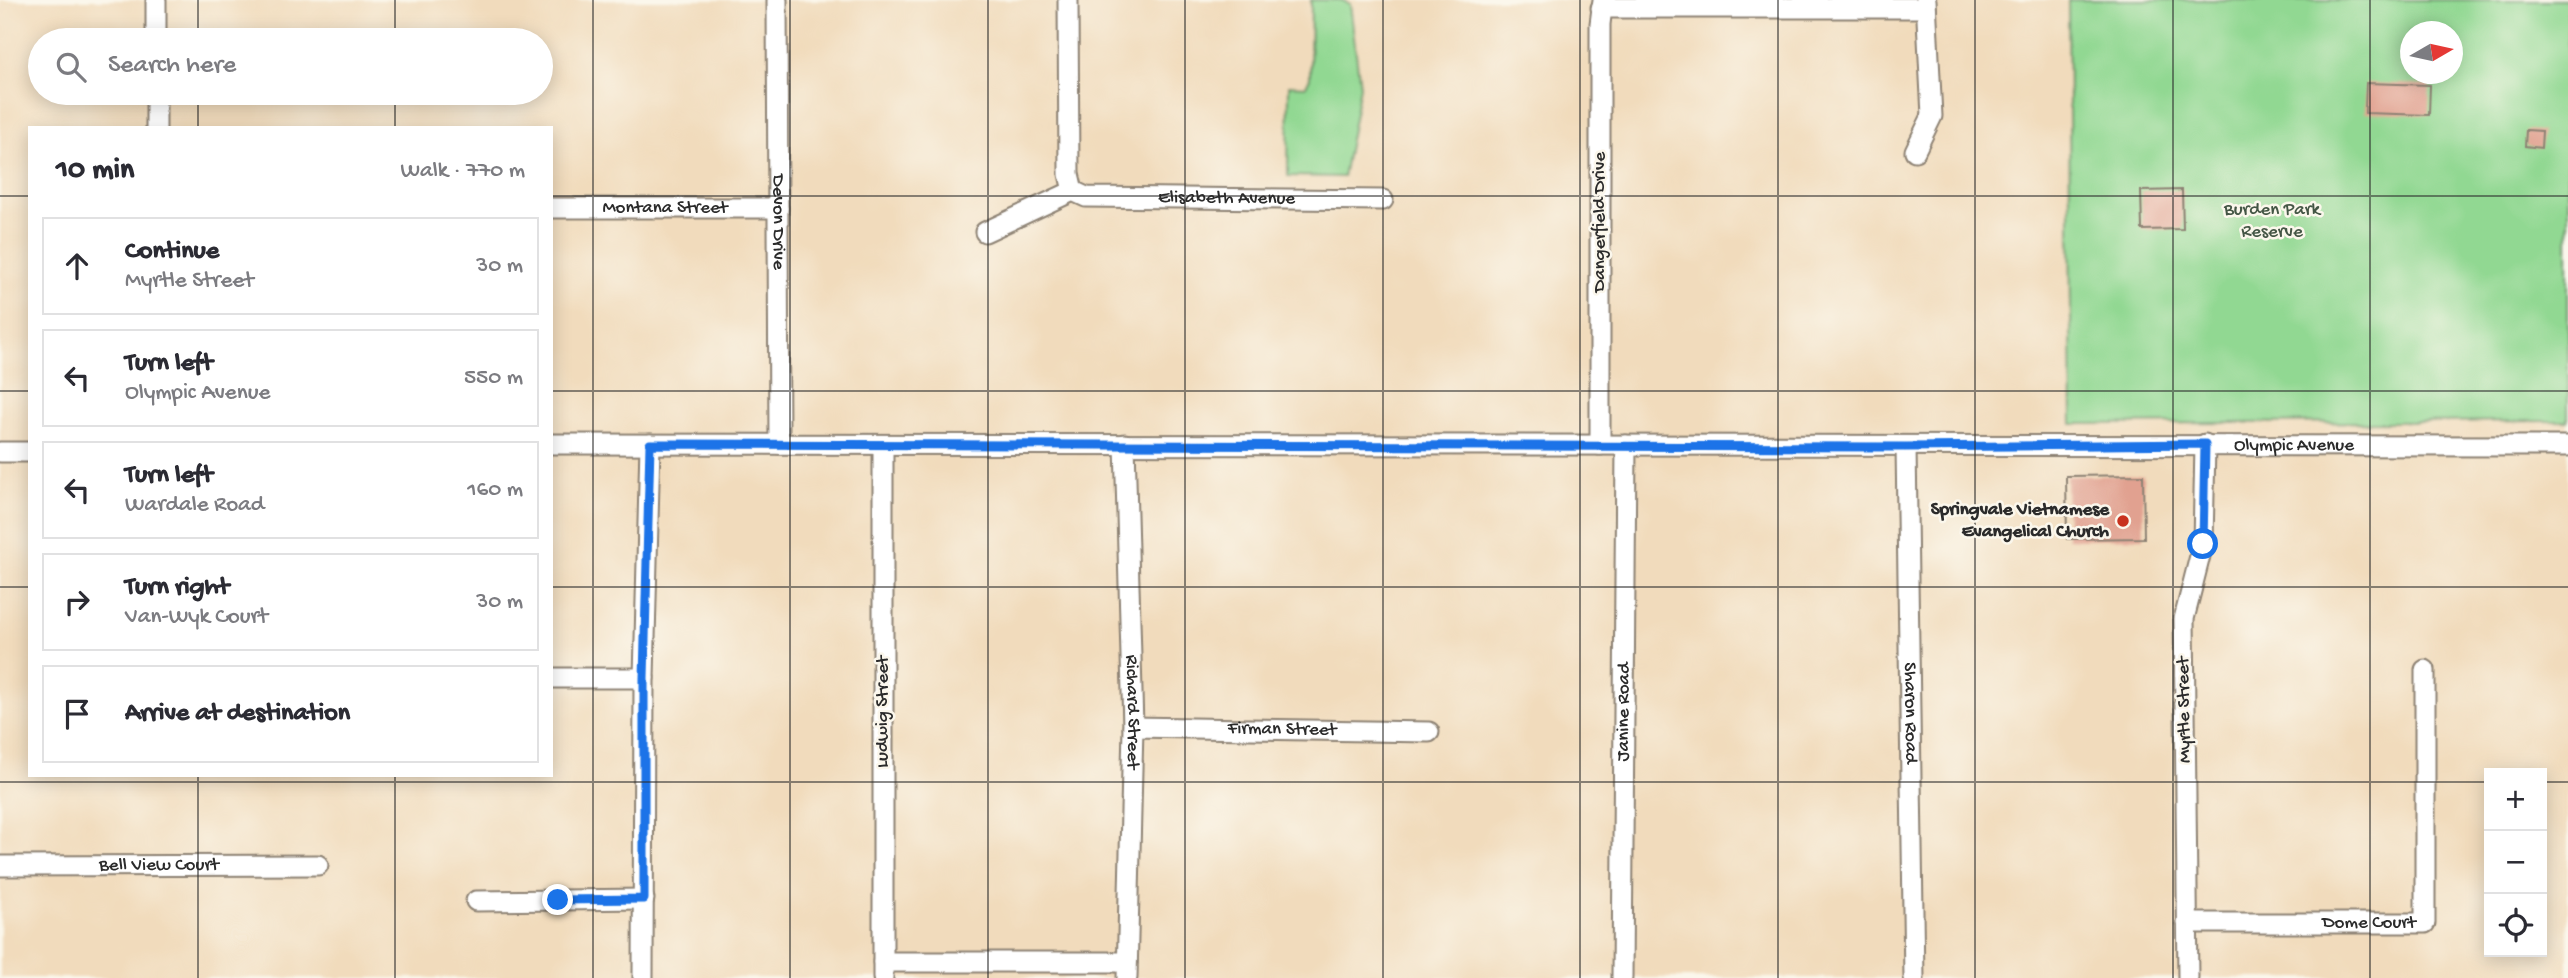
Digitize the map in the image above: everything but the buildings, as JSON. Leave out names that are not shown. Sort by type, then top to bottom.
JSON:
[{"type":"street","points":[[156,0],[156,28]]},
{"type":"street","name":"Devon Drive","points":[[777,0],[779,444]]},
{"type":"street","points":[[985,232],[1073,191],[1069,174],[1068,0]]},
{"type":"street","points":[[1602,4],[1926,4],[1932,116],[1914,151]]},
{"type":"street","name":"Dangerfield Drive","points":[[1600,445],[1602,4]]},
{"type":"street","points":[[156,105],[156,126]]},
{"type":"street","name":"Elisabeth Avenue","points":[[1073,191],[1086,197],[1383,200]]},
{"type":"street","name":"Montana Street","points":[[553,208],[778,208]]},
{"type":"street","name":"Olympic Avenue","points":[[553,444],[2568,446]]},
{"type":"street","points":[[643,978],[644,678],[650,444]]},
{"type":"street","name":"Richard Street","points":[[1125,444],[1133,727],[1127,970]]},
{"type":"street","name":"Myrtle Street","points":[[2188,978],[2184,619],[2203,544],[2205,444]]},
{"type":"street","name":"Ludwig Street","points":[[883,445],[883,970]]},
{"type":"street","name":"Janine Road","points":[[1622,978],[1626,445]]},
{"type":"street","name":"Sharon Road","points":[[1906,447],[1913,978]]},
{"type":"street","points":[[0,452],[28,452]]},
{"type":"street","name":"Dome Court","points":[[2187,923],[2425,923],[2425,670]]},
{"type":"street","points":[[553,678],[644,678]]},
{"type":"street","name":"Firman Street","points":[[1133,727],[1429,732]]},
{"type":"street","name":"Bell View Court","points":[[0,866],[318,865]]},
{"type":"street","points":[[476,901],[644,899]]},
{"type":"street","points":[[883,970],[1127,970]]},
{"type":"green space","points":[[1311,0],[1341,0],[1350,4],[1360,86],[1343,177],[1288,176],[1289,85],[1306,86],[1310,78]]},
{"type":"green space","name":"Burden Park Reserve","points":[[2068,0],[2568,0],[2568,421],[2072,424]]},
{"type":"place","name":"Springvale Vietnamese Evangelical Church","points":[[2123,521]]},
{"type":"route","points":[[558,900],[644,899],[644,678],[650,444],[1906,447],[2205,444],[2203,544]]}]
